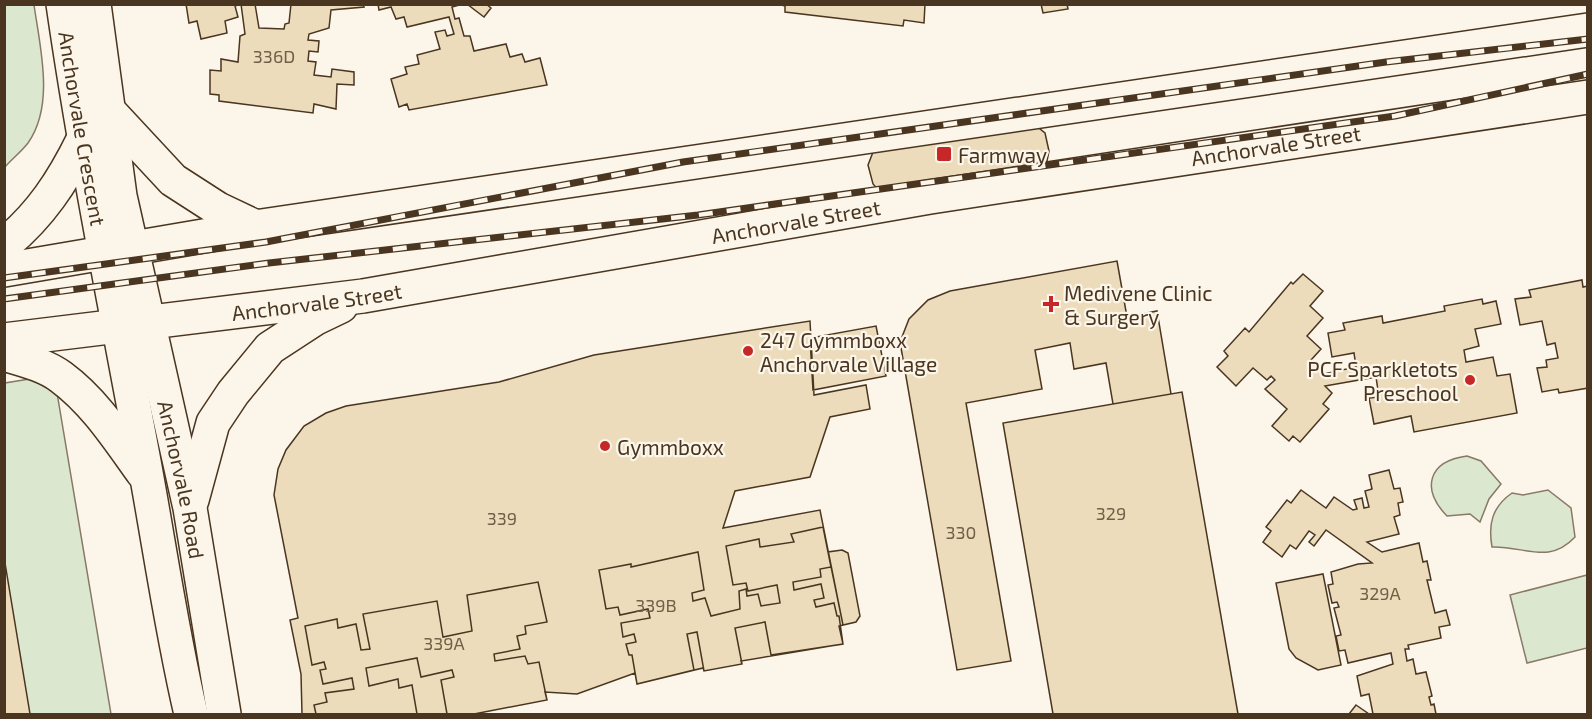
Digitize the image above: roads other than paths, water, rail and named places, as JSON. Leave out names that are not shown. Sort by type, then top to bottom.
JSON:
[{"type":"street","name":"Anchorvale Crescent","points":[[63,4],[83,140],[118,250]]},
{"type":"street","name":"Anchorvale Crescent","points":[[94,4],[120,196],[118,250]]},
{"type":"street","points":[[4,270],[256,227],[1587,30]]},
{"type":"street","name":"Anchorvale Street","points":[[4,340],[363,296],[930,196],[1587,97]]},
{"type":"street","points":[[107,109],[174,180],[218,209],[256,227]]},
{"type":"street","points":[[4,246],[43,208],[69,168],[83,140]]},
{"type":"street","name":"Anchorvale Road","points":[[118,250],[134,325],[190,508],[224,714]]},
{"type":"street","points":[[190,508],[213,423],[232,393],[270,348],[316,318],[363,296]]},
{"type":"street","name":"Anchorvale Road","points":[[134,325],[148,480],[172,630],[191,714]]},
{"type":"street","points":[[4,354],[34,363],[60,376],[103,418],[148,480]]},
{"type":"railway","points":[[4,278],[266,242],[683,162],[1386,62],[1588,39]]},
{"type":"railway","points":[[4,299],[269,263],[698,215],[1395,116],[1588,74]]},
{"type":"place","name":"Farmway","points":[[944,154]]},
{"type":"place","name":"Medivene Clinic & Surgery","points":[[1051,304]]},
{"type":"place","name":"247 Gymmboxx Anchorvale Village","points":[[748,351]]},
{"type":"place","name":"PCF Sparkletots Preschool","points":[[1470,380]]},
{"type":"place","name":"Gymmboxx","points":[[605,446]]}]
